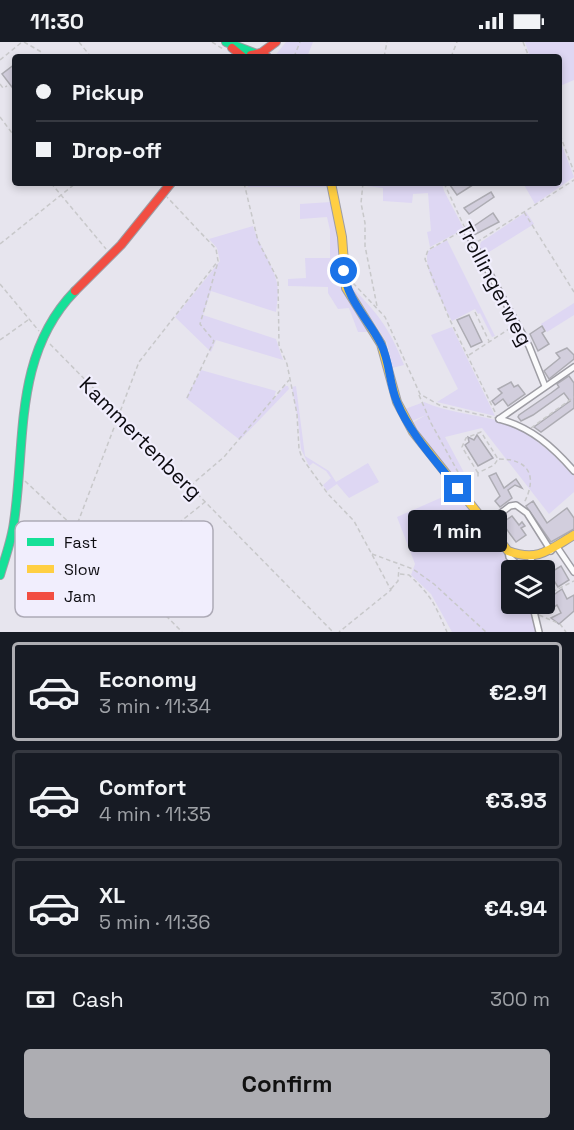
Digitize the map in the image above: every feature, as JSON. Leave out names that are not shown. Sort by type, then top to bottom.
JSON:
[{"type":"street","points":[[225,42],[257,54]]},
{"type":"street","points":[[225,42],[239,54]]},
{"type":"street","points":[[261,54],[277,42]]},
{"type":"street","points":[[0,575],[14,523],[24,399],[44,337],[63,304],[111,256],[168,186]]},
{"type":"street","points":[[332,186],[342,237],[345,279],[350,296],[381,344],[392,388],[404,417],[485,525],[508,551],[512,560]]},
{"type":"street","name":"Trollingerweg","points":[[466,230],[529,346],[545,386]]},
{"type":"street","points":[[499,419],[574,367]]},
{"type":"street","points":[[499,419],[520,426],[543,440],[574,471]]},
{"type":"street","points":[[485,525],[510,506],[521,508],[574,572]]},
{"type":"street","points":[[508,551],[530,557],[554,549],[574,536]]},
{"type":"street","points":[[535,614],[539,632]]},
{"type":"path","points":[[0,60],[23,42],[43,53]]},
{"type":"path","points":[[79,42],[89,54]]},
{"type":"path","points":[[212,42],[228,52]]},
{"type":"path","points":[[0,84],[3,88],[7,86]]},
{"type":"path","points":[[0,117],[12,133]]},
{"type":"path","points":[[562,140],[574,172]]},
{"type":"path","points":[[474,244],[574,180]]},
{"type":"path","points":[[53,186],[111,256]]},
{"type":"path","points":[[0,244],[72,186]]},
{"type":"path","points":[[245,186],[258,241],[278,280],[277,329],[297,414],[299,449],[302,458],[328,494],[354,521],[391,590]]},
{"type":"path","points":[[363,186],[361,203],[365,223],[365,246],[377,307]]},
{"type":"path","name":"Trollingerweg","points":[[445,186],[466,230]]},
{"type":"path","points":[[163,192],[216,249],[218,261],[200,324],[214,341],[187,398]]},
{"type":"path","points":[[524,212],[574,292]]},
{"type":"path","points":[[466,230],[436,244],[428,250],[425,259],[437,292],[499,419]]},
{"type":"path","points":[[78,521],[139,362],[218,261]]},
{"type":"path","points":[[350,278],[377,307],[391,328],[431,423],[471,497],[472,508]]},
{"type":"path","points":[[0,284],[28,319],[0,340]]},
{"type":"path","points":[[475,312],[489,342]]},
{"type":"path","points":[[468,356],[516,325]]},
{"type":"path","name":"Kammertenberg","points":[[51,345],[333,632]]},
{"type":"path","points":[[190,486],[224,458],[289,380]]},
{"type":"path","points":[[420,394],[441,406],[499,419]]},
{"type":"path","points":[[531,428],[574,397]]},
{"type":"path","points":[[478,477],[478,472],[462,447],[466,438],[481,432],[498,459],[516,462],[531,476],[531,488],[521,508]]},
{"type":"path","points":[[478,472],[494,465],[498,459]]},
{"type":"path","points":[[19,480],[27,482],[66,521]]},
{"type":"path","points":[[182,521],[205,502]]},
{"type":"path","points":[[371,554],[399,566],[413,569],[434,584],[486,632]]},
{"type":"path","points":[[339,632],[391,590],[398,581],[399,566]]},
{"type":"path","points":[[400,574],[410,575],[429,594],[447,632]]},
{"type":"path","points":[[555,591],[574,581]]},
{"type":"path","points":[[535,614],[555,622],[566,632]]},
{"type":"path","points":[[167,617],[182,632]]},
{"type":"shaded area","points":[[286,42],[313,42],[308,54],[276,54]]},
{"type":"shaded area","points":[[525,42],[574,42],[574,80],[562,85],[562,54],[529,54]]},
{"type":"shaded area","points":[[562,145],[574,177],[562,185]]},
{"type":"shaded area","points":[[248,186],[327,187],[248,187]]},
{"type":"shaded area","points":[[366,186],[443,186],[464,229],[430,247],[427,232],[431,231],[428,193],[413,194],[412,203],[383,201],[383,188]]},
{"type":"shaded area","points":[[525,186],[561,186],[535,204]]},
{"type":"shaded area","points":[[331,202],[339,242],[339,280],[342,291],[369,332],[358,332],[349,308],[338,309],[328,293],[328,287],[288,286],[288,279],[306,278],[305,258],[330,258],[330,230],[327,217],[300,219],[300,204]]},
{"type":"shaded area","points":[[526,212],[534,224],[481,257],[478,251],[481,242]]},
{"type":"shaded area","points":[[253,226],[277,283],[276,312],[211,291],[203,315],[276,339],[283,360],[216,340],[211,352],[175,317],[220,261],[217,248],[209,239]]},
{"type":"shaded area","points":[[447,240],[495,336],[492,337],[480,313],[478,314],[475,309],[452,321],[439,296],[428,267],[428,251]]},
{"type":"shaded area","points":[[350,285],[382,322],[404,365],[392,368],[387,343]]},
{"type":"shaded area","points":[[574,303],[574,315],[547,332],[541,324]]},
{"type":"shaded area","points":[[452,327],[495,416],[437,402],[458,389],[431,335]]},
{"type":"shaded area","points":[[201,370],[276,391],[273,400],[285,386],[289,389],[240,440],[186,398]]},
{"type":"shaded area","points":[[296,386],[305,456],[329,471],[336,482],[368,463],[379,482],[349,498],[337,484],[327,491],[323,485],[331,478],[326,471],[313,463],[309,466],[301,449],[292,387]]},
{"type":"shaded area","points":[[424,402],[450,411],[496,420],[529,435],[557,458],[574,476],[574,492],[549,514],[482,428],[445,437],[468,480],[464,482],[474,499],[471,502],[412,423],[426,415],[412,421],[405,409]]},
{"type":"shaded area","points":[[454,492],[509,560],[501,560],[501,614],[534,614],[538,632],[452,632],[431,594],[411,575],[415,564],[397,517]]},
{"type":"building","points":[[12,66],[12,87],[2,74]]},
{"type":"building","points":[[451,186],[471,186],[457,195]]},
{"type":"building","points":[[491,192],[494,197],[469,214],[464,208]]},
{"type":"building","points":[[493,213],[499,222],[474,235],[472,231],[475,229],[474,226]]},
{"type":"building","points":[[469,315],[482,342],[471,347],[457,320]]},
{"type":"building","points":[[542,326],[545,331],[542,333],[549,344],[538,351],[530,334]]},
{"type":"building","points":[[567,348],[574,355],[574,359],[549,379],[544,371],[560,358],[556,353]]},
{"type":"building","points":[[569,376],[574,383],[574,408],[541,432],[534,427],[570,401],[564,393],[521,421],[519,415],[559,387],[557,384]]},
{"type":"building","points":[[511,382],[514,387],[518,385],[525,394],[508,406],[503,399],[495,405],[492,401],[502,393],[498,389]]},
{"type":"building","points":[[477,435],[493,458],[478,466],[465,445],[469,442],[468,437],[474,440]]},
{"type":"building","points":[[496,473],[504,488],[516,479],[522,488],[515,485],[508,490],[512,498],[500,507],[495,501],[500,496],[489,476]]},
{"type":"building","points":[[533,501],[547,523],[567,508],[574,518],[574,529],[551,542],[526,506]]},
{"type":"building","points":[[512,516],[519,525],[522,522],[525,526],[521,528],[526,535],[516,542],[502,523]]},
{"type":"building","points":[[561,566],[569,580],[558,587],[555,582],[555,570]]},
{"type":"building","points":[[562,589],[567,599],[574,595],[574,611],[559,624],[551,618],[561,613],[557,605],[555,606],[555,594]]},
{"type":"traffic: fast","points":[[226,42],[254,53]]},
{"type":"traffic: fast","points":[[0,575],[13,528],[22,430],[32,371],[41,343],[55,316],[75,291]]},
{"type":"traffic: slow","points":[[332,186],[342,237],[346,288],[381,344],[397,402],[413,432],[508,551],[535,555],[550,550],[574,535]]},
{"type":"traffic: jam","points":[[261,53],[276,42]]},
{"type":"traffic: jam","points":[[232,48],[239,54]]},
{"type":"traffic: jam","points":[[256,54],[262,54]]},
{"type":"traffic: jam","points":[[75,291],[121,245],[169,186]]},
{"type":"route","points":[[344,271],[346,288],[386,355],[392,388],[404,417],[413,432],[458,489]]}]
